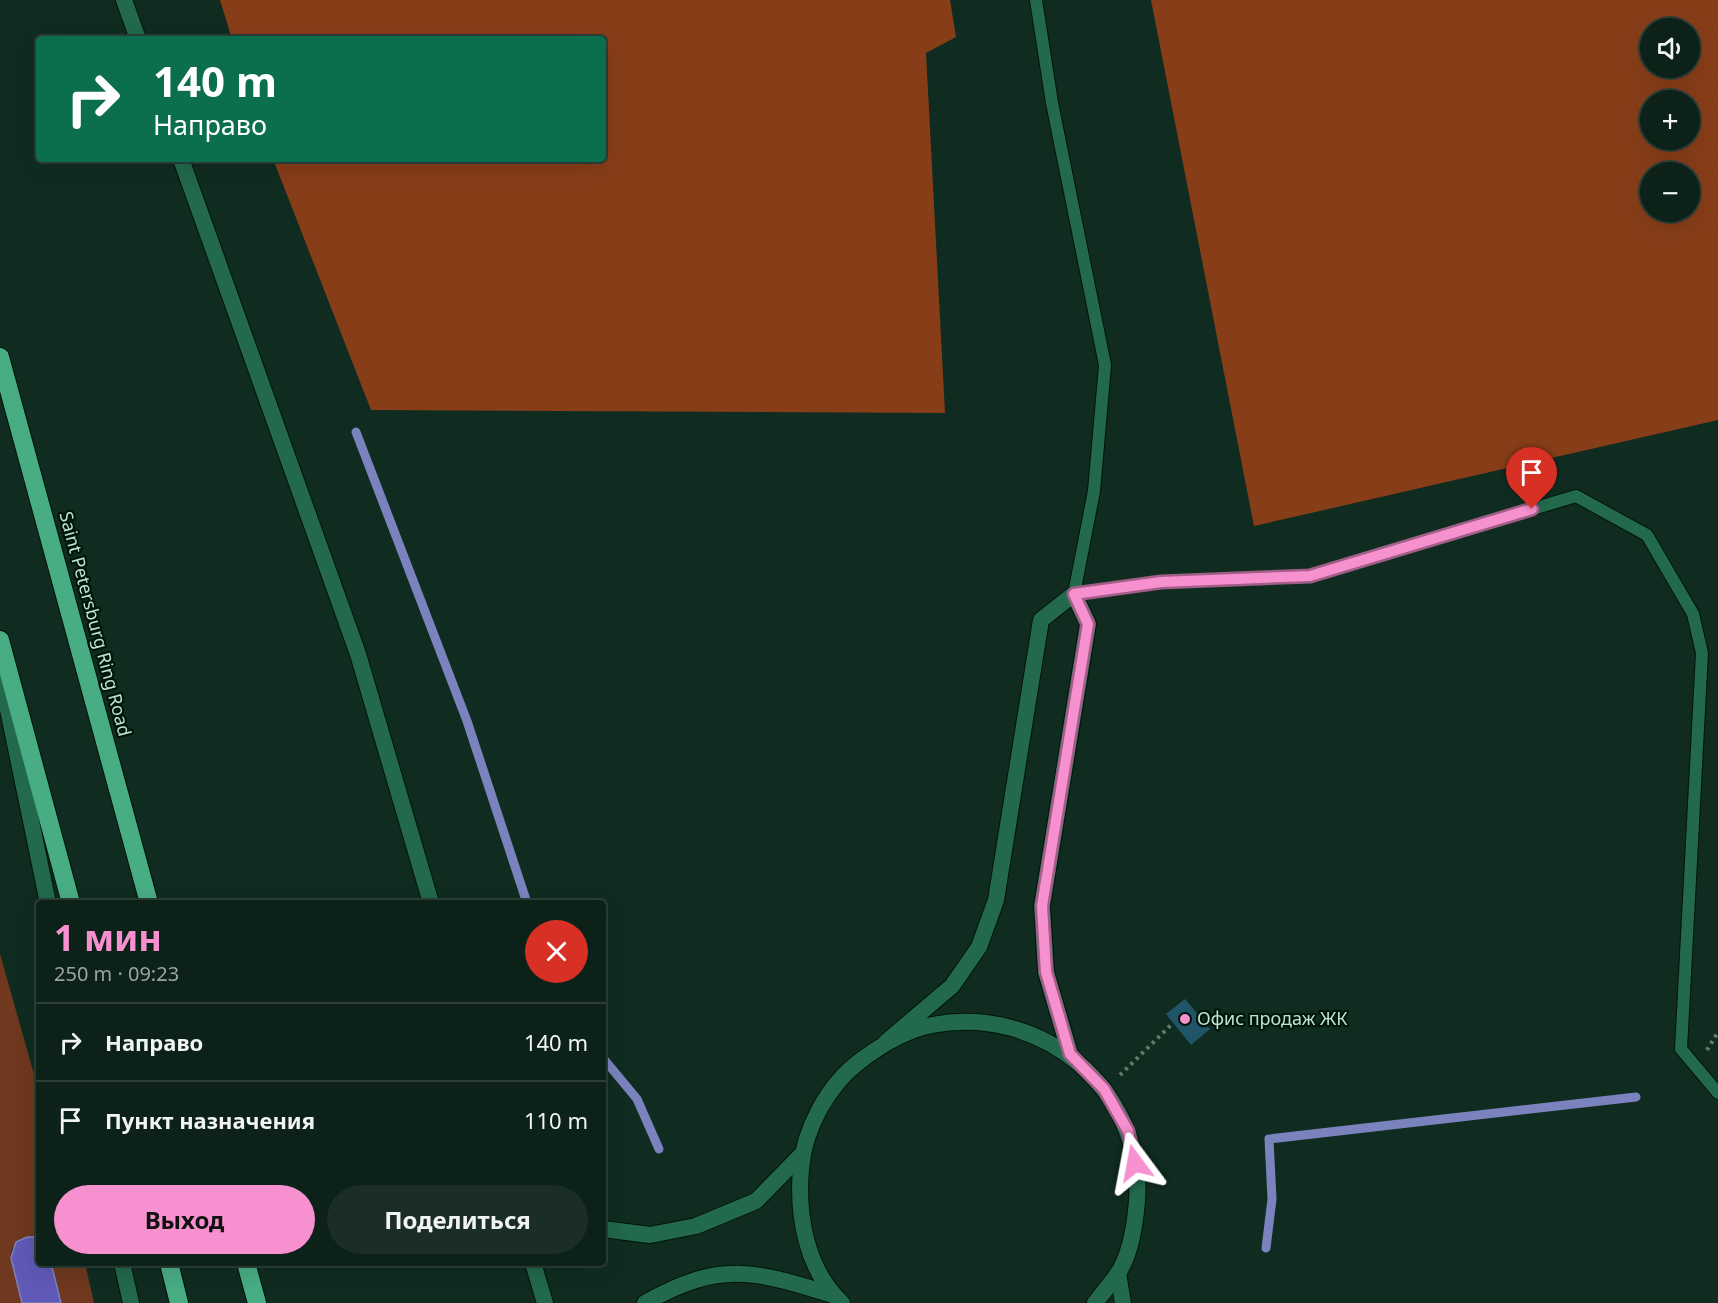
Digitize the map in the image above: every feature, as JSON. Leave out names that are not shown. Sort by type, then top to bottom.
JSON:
[{"type":"highway","name":"Saint Petersburg Ring Road","points":[[0,357],[148,900]]},
{"type":"highway","points":[[0,640],[70,900]]},
{"type":"highway","points":[[170,1266],[179,1303]]},
{"type":"highway","points":[[247,1266],[257,1303]]},
{"type":"street","points":[[124,0],[137,36]]},
{"type":"street","points":[[182,162],[358,654],[430,900]]},
{"type":"street","points":[[837,1299],[809,1252],[798,1203],[802,1154],[819,1109],[840,1080],[952,986],[979,947],[996,900],[1041,620],[1074,594],[1088,624],[1042,906],[1046,972],[1070,1054]]},
{"type":"street","points":[[0,671],[47,900]]},
{"type":"street","points":[[886,1042],[931,1025],[980,1021],[1027,1031],[1070,1054],[1104,1089],[1128,1131],[1139,1179],[1135,1228],[1118,1273],[1095,1303]]},
{"type":"street","points":[[606,1229],[650,1235],[696,1226],[756,1201],[802,1154]]},
{"type":"street","points":[[123,1266],[131,1303]]},
{"type":"street","points":[[534,1266],[544,1303]]},
{"type":"street","points":[[645,1303],[673,1288],[718,1273],[768,1275],[837,1299]]},
{"type":"street","points":[[1118,1273],[1123,1303]]},
{"type":"lane","points":[[1036,0],[1052,103],[1105,365],[1094,491],[1074,594],[1161,582],[1310,576],[1576,496],[1647,535],[1693,614],[1702,653],[1681,1049],[1718,1093]]},
{"type":"path","points":[[1104,1089],[1173,1023]]},
{"type":"shaded area","points":[[220,0],[950,0],[956,37],[926,53],[945,413],[371,410],[274,162],[606,162],[606,36],[231,36]]},
{"type":"shaded area","points":[[1151,0],[1718,0],[1718,420],[1254,526]]},
{"type":"shaded area","points":[[0,954],[36,1081],[36,1237],[27,1237],[12,1249],[11,1258],[22,1303],[0,1303]]},
{"type":"shaded area","points":[[27,1237],[36,1237],[36,1266],[52,1266],[61,1303],[22,1303],[11,1258],[16,1242]]},
{"type":"shaded area","points":[[52,1266],[86,1266],[94,1303],[61,1303]]},
{"type":"building","name":"Офис продаж ЖК","points":[[1185,999],[1210,1029],[1191,1045],[1166,1014]]},
{"type":"waterway","points":[[356,432],[467,721],[526,900]]},
{"type":"waterway","points":[[606,1062],[637,1099],[659,1149]]},
{"type":"waterway","points":[[1266,1248],[1272,1199],[1269,1139],[1636,1097]]},
{"type":"place","name":"Офис продаж ЖК","points":[[1185,1019]]},
{"type":"route","points":[[1135,1163],[1128,1131],[1104,1089],[1070,1054],[1046,972],[1042,906],[1088,624],[1074,594],[1161,582],[1310,576],[1532,509]]}]
